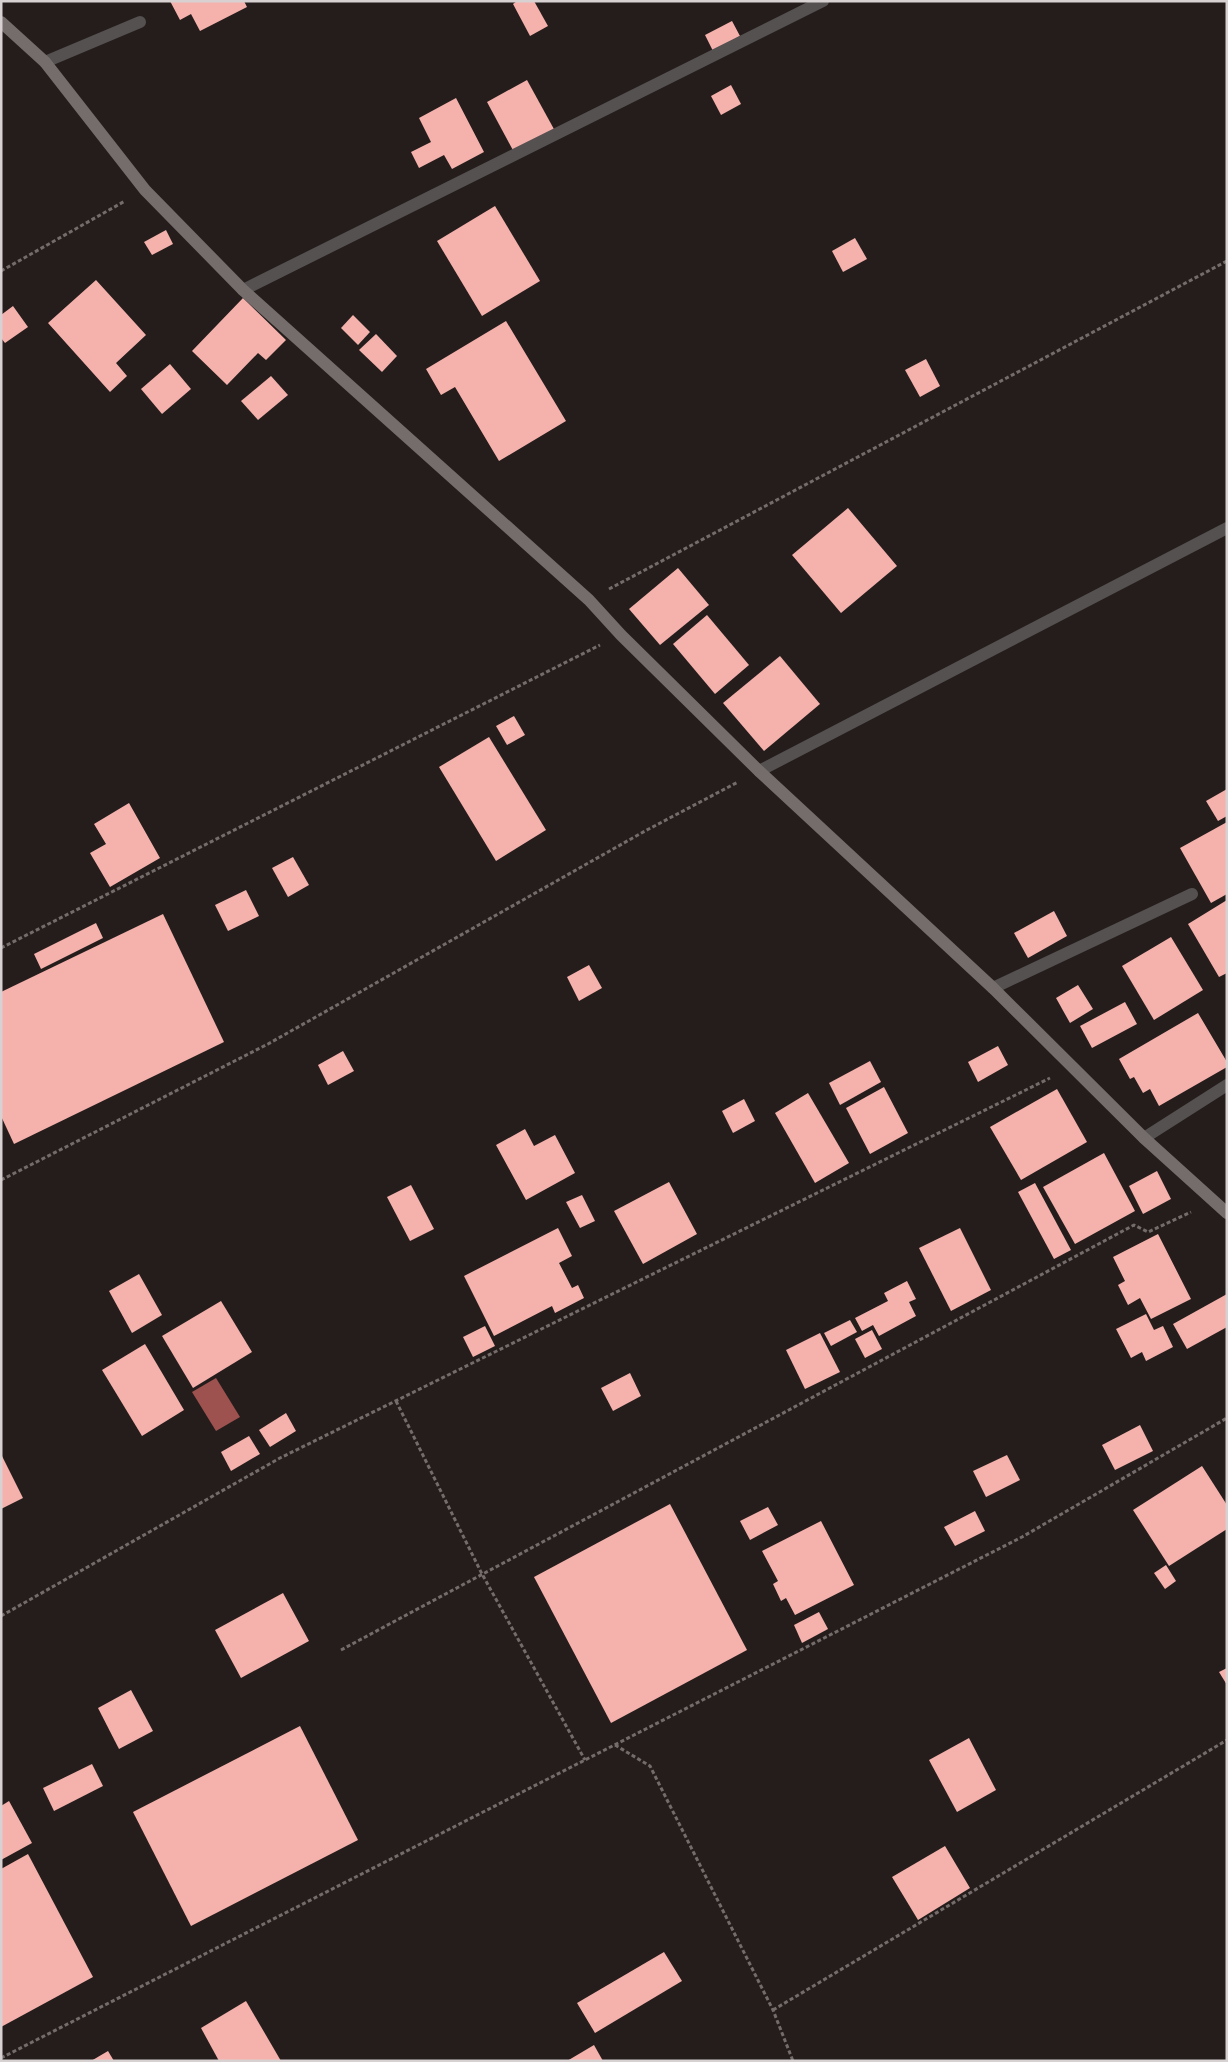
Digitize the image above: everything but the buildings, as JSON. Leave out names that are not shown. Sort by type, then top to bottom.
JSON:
[{"type":"street","points":[[243,290],[823,1]]},
{"type":"street","points":[[1,22],[45,62],[145,190],[243,290],[589,600],[621,635],[759,771],[993,988],[1144,1138],[1227,1213]]},
{"type":"street","points":[[45,62],[140,22]]},
{"type":"street","points":[[759,771],[1227,528]]},
{"type":"street","points":[[993,988],[1192,894]]},
{"type":"street","points":[[1144,1138],[1227,1085]]},
{"type":"path","points":[[1,271],[145,190]]},
{"type":"path","points":[[589,600],[1227,261]]},
{"type":"path","points":[[1,948],[621,635]]},
{"type":"path","points":[[1,1180],[268,1044],[645,831],[759,771]]},
{"type":"path","points":[[1,1616],[280,1458],[1073,1067]]},
{"type":"path","points":[[341,1650],[1134,1225],[1148,1232],[1215,1202]]},
{"type":"path","points":[[396,1401],[482,1574],[586,1760]]},
{"type":"path","points":[[1,2058],[1022,1537],[1227,1418]]},
{"type":"path","points":[[774,2010],[1227,1740]]},
{"type":"path","points":[[615,1745],[650,1766],[774,2010],[793,2061]]},
{"type":"shaded area","points":[[216,1378],[240,1417],[216,1431],[192,1392]]}]
